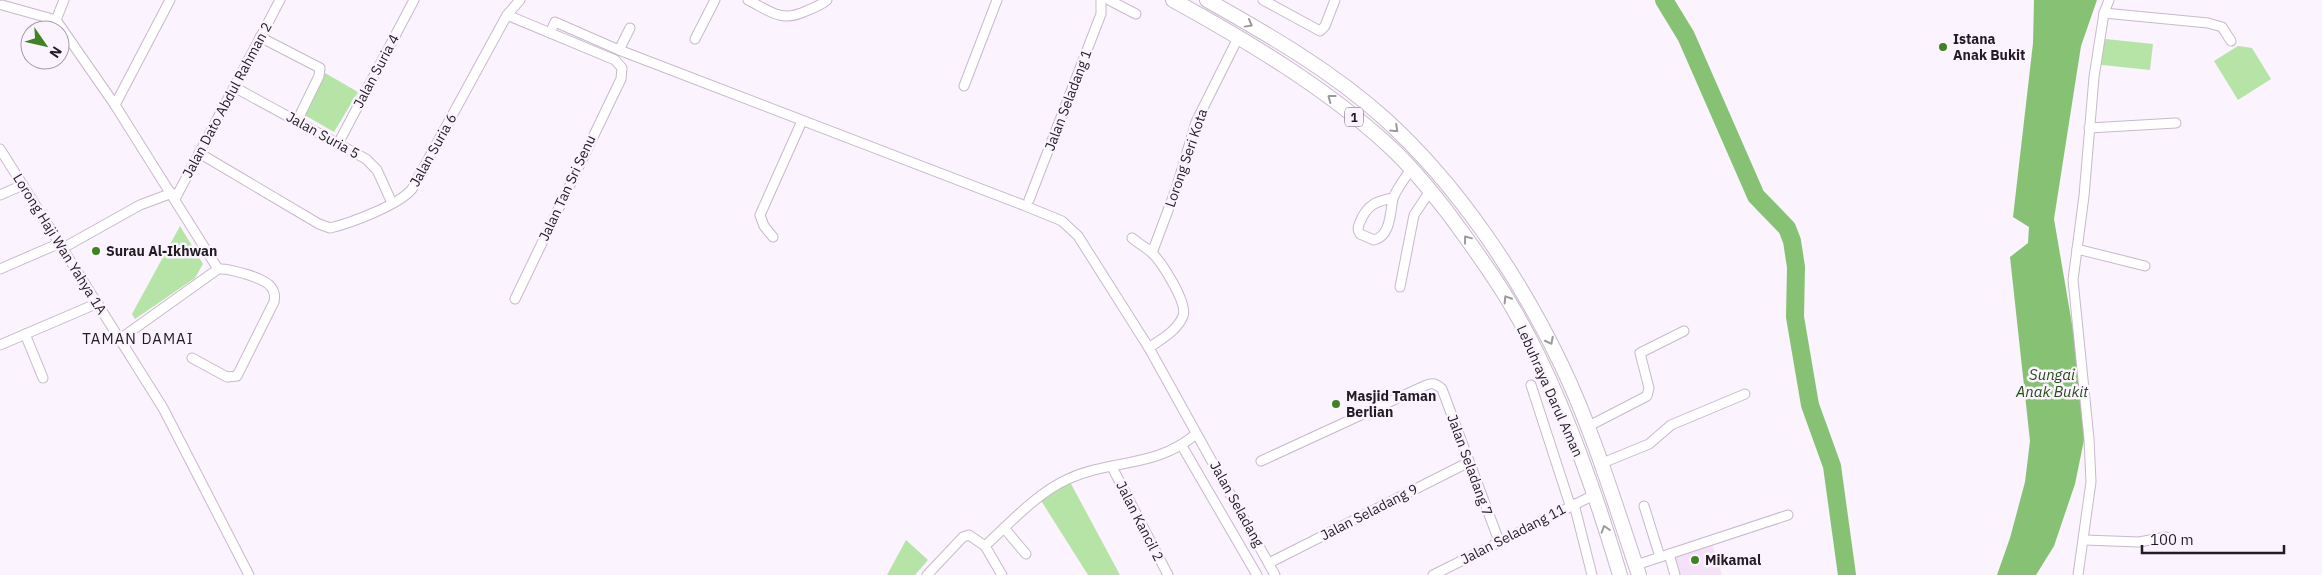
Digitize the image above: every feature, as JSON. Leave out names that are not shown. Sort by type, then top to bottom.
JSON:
[{"type":"highway","name":"Lebuhraya Darul Aman","points":[[1172,0],[1278,61],[1344,108],[1372,131],[1411,168],[1476,250],[1512,306],[1545,372],[1594,496],[1620,575]]},
{"type":"highway","name":"Lebuhraya Darul Aman","points":[[1211,1],[1288,46],[1384,118],[1422,156],[1484,234],[1527,298],[1563,368],[1587,427],[1637,570]]},
{"type":"street","points":[[2,5],[56,20],[64,0]]},
{"type":"street","points":[[115,104],[170,0]]},
{"type":"street","name":"Jalan Dato Abdul Rahman 2","points":[[173,196],[199,153],[280,0]]},
{"type":"street","name":"Jalan Suria 4","points":[[339,142],[414,0]]},
{"type":"street","points":[[695,39],[715,0]]},
{"type":"street","points":[[748,0],[781,16],[790,18],[821,5],[827,0]]},
{"type":"street","points":[[964,86],[998,0]]},
{"type":"street","name":"Jalan Seladang 1","points":[[1029,200],[1101,14],[1101,0]]},
{"type":"street","points":[[1109,0],[1136,14]]},
{"type":"street","points":[[1263,0],[1320,31],[1325,26],[1335,0]]},
{"type":"street","points":[[2078,575],[2091,482],[2088,429],[2073,280],[2089,128],[2104,13],[2108,0]]},
{"type":"street","name":"Jalan Suria 6","points":[[199,153],[319,224],[330,228],[392,203],[407,195],[412,189],[507,15],[518,2]]},
{"type":"street","points":[[2104,13],[2222,27],[2232,41]]},
{"type":"street","points":[[507,15],[550,33]]},
{"type":"street","name":"Jalan Seladang","points":[[550,33],[555,22],[619,50],[1023,205],[1068,226],[1078,236],[1149,348],[1275,575]]},
{"type":"street","points":[[619,50],[630,28]]},
{"type":"street","name":"Jalan Tan Sri Senu","points":[[515,299],[621,78],[622,68],[615,60],[550,33]]},
{"type":"street","points":[[260,37],[320,68],[319,76],[297,121]]},
{"type":"street","name":"Lorong Seri Kota","points":[[1152,253],[1176,189],[1199,116],[1238,38]]},
{"type":"street","points":[[70,40],[115,104],[218,268]]},
{"type":"street","name":"Jalan Suria 5","points":[[234,86],[339,142],[372,164],[392,203]]},
{"type":"street","points":[[774,237],[764,226],[760,215],[802,121]]},
{"type":"street","points":[[2089,128],[2176,123]]},
{"type":"street","name":"Lorong Haji Wan Yahya 1A","points":[[0,149],[163,408],[249,575]]},
{"type":"street","points":[[1393,198],[1373,203],[1367,208],[1358,227],[1360,234],[1374,240],[1383,235],[1390,219],[1393,198],[1411,168]]},
{"type":"street","points":[[0,195],[23,185]]},
{"type":"street","points":[[1400,287],[1414,215],[1430,191]]},
{"type":"street","points":[[0,269],[61,246],[140,205],[173,196]]},
{"type":"street","points":[[1132,238],[1152,253],[1179,294],[1184,314],[1174,330],[1149,348]]},
{"type":"street","points":[[2077,250],[2145,266]]},
{"type":"street","points":[[120,339],[218,268],[228,268],[269,284],[275,295],[274,302],[237,376],[227,377],[192,358]]},
{"type":"street","points":[[0,345],[98,303]]},
{"type":"street","points":[[1587,427],[1647,396],[1650,388],[1640,353],[1684,331]]},
{"type":"street","points":[[25,334],[44,378]]},
{"type":"street","name":"Jalan Seladang 7","points":[[1261,461],[1431,383],[1442,388],[1499,541]]},
{"type":"street","points":[[1531,385],[1572,505],[1592,575]]},
{"type":"street","points":[[1600,464],[1649,444],[1671,425],[1745,394]]},
{"type":"street","points":[[985,546],[1036,500],[1061,483],[1080,475],[1165,454],[1182,446],[1196,434]]},
{"type":"street","points":[[1182,446],[1257,575]]},
{"type":"street","name":"Jalan Seladang 9","points":[[1269,563],[1469,462]]},
{"type":"street","name":"Jalan Kancil 2","points":[[1112,467],[1168,575]]},
{"type":"street","name":"Jalan Seladang 11","points":[[1433,575],[1572,505],[1594,496]]},
{"type":"street","points":[[1644,506],[1664,555],[1675,575]]},
{"type":"street","points":[[1637,570],[1664,555],[1788,515]]},
{"type":"street","points":[[1004,528],[1026,554]]},
{"type":"street","points":[[927,575],[966,535],[972,535],[985,546],[1002,575]]},
{"type":"street","points":[[2084,540],[2139,542],[2166,537]]},
{"type":"shaded area","points":[[2096,38],[2153,44],[2150,70],[2093,64]]},
{"type":"shaded area","points":[[2238,46],[2252,48],[2271,79],[2238,100],[2214,61]]},
{"type":"shaded area","points":[[325,73],[358,92],[334,132],[301,113]]},
{"type":"shaded area","points":[[180,226],[203,264],[195,278],[135,319],[132,314]]},
{"type":"shaded area","points":[[1070,482],[1120,575],[1088,575],[1040,499]]},
{"type":"shaded area","points":[[906,540],[928,560],[915,575],[887,575]]},
{"type":"shaded area","points":[[1712,543],[1722,575],[1672,575],[1667,558]]},
{"type":"water","name":"Sungai Anak Bukit","points":[[2034,0],[2097,0],[2081,46],[2054,219],[2081,377],[2084,440],[2075,484],[2054,546],[2036,575],[1997,575],[2010,538],[2025,482],[2030,441],[2010,257],[2028,243],[2029,227],[2013,217],[2033,43]]},
{"type":"waterway","points":[[1664,0],[1686,36],[1756,196],[1787,228],[1792,241],[1796,267],[1795,317],[1810,405],[1832,466],[1847,575]]},
{"type":"place","name":"Istana Anak Bukit","points":[[1943,47]]},
{"type":"place","name":"Surau Al-Ikhwan","points":[[96,251]]},
{"type":"place","name":"Masjid Taman Berlian","points":[[1336,404]]},
{"type":"place","name":"Mikamal","points":[[1695,560]]},
{"type":"district","name":"TAMAN DAMAI","points":[[138,338]]}]
